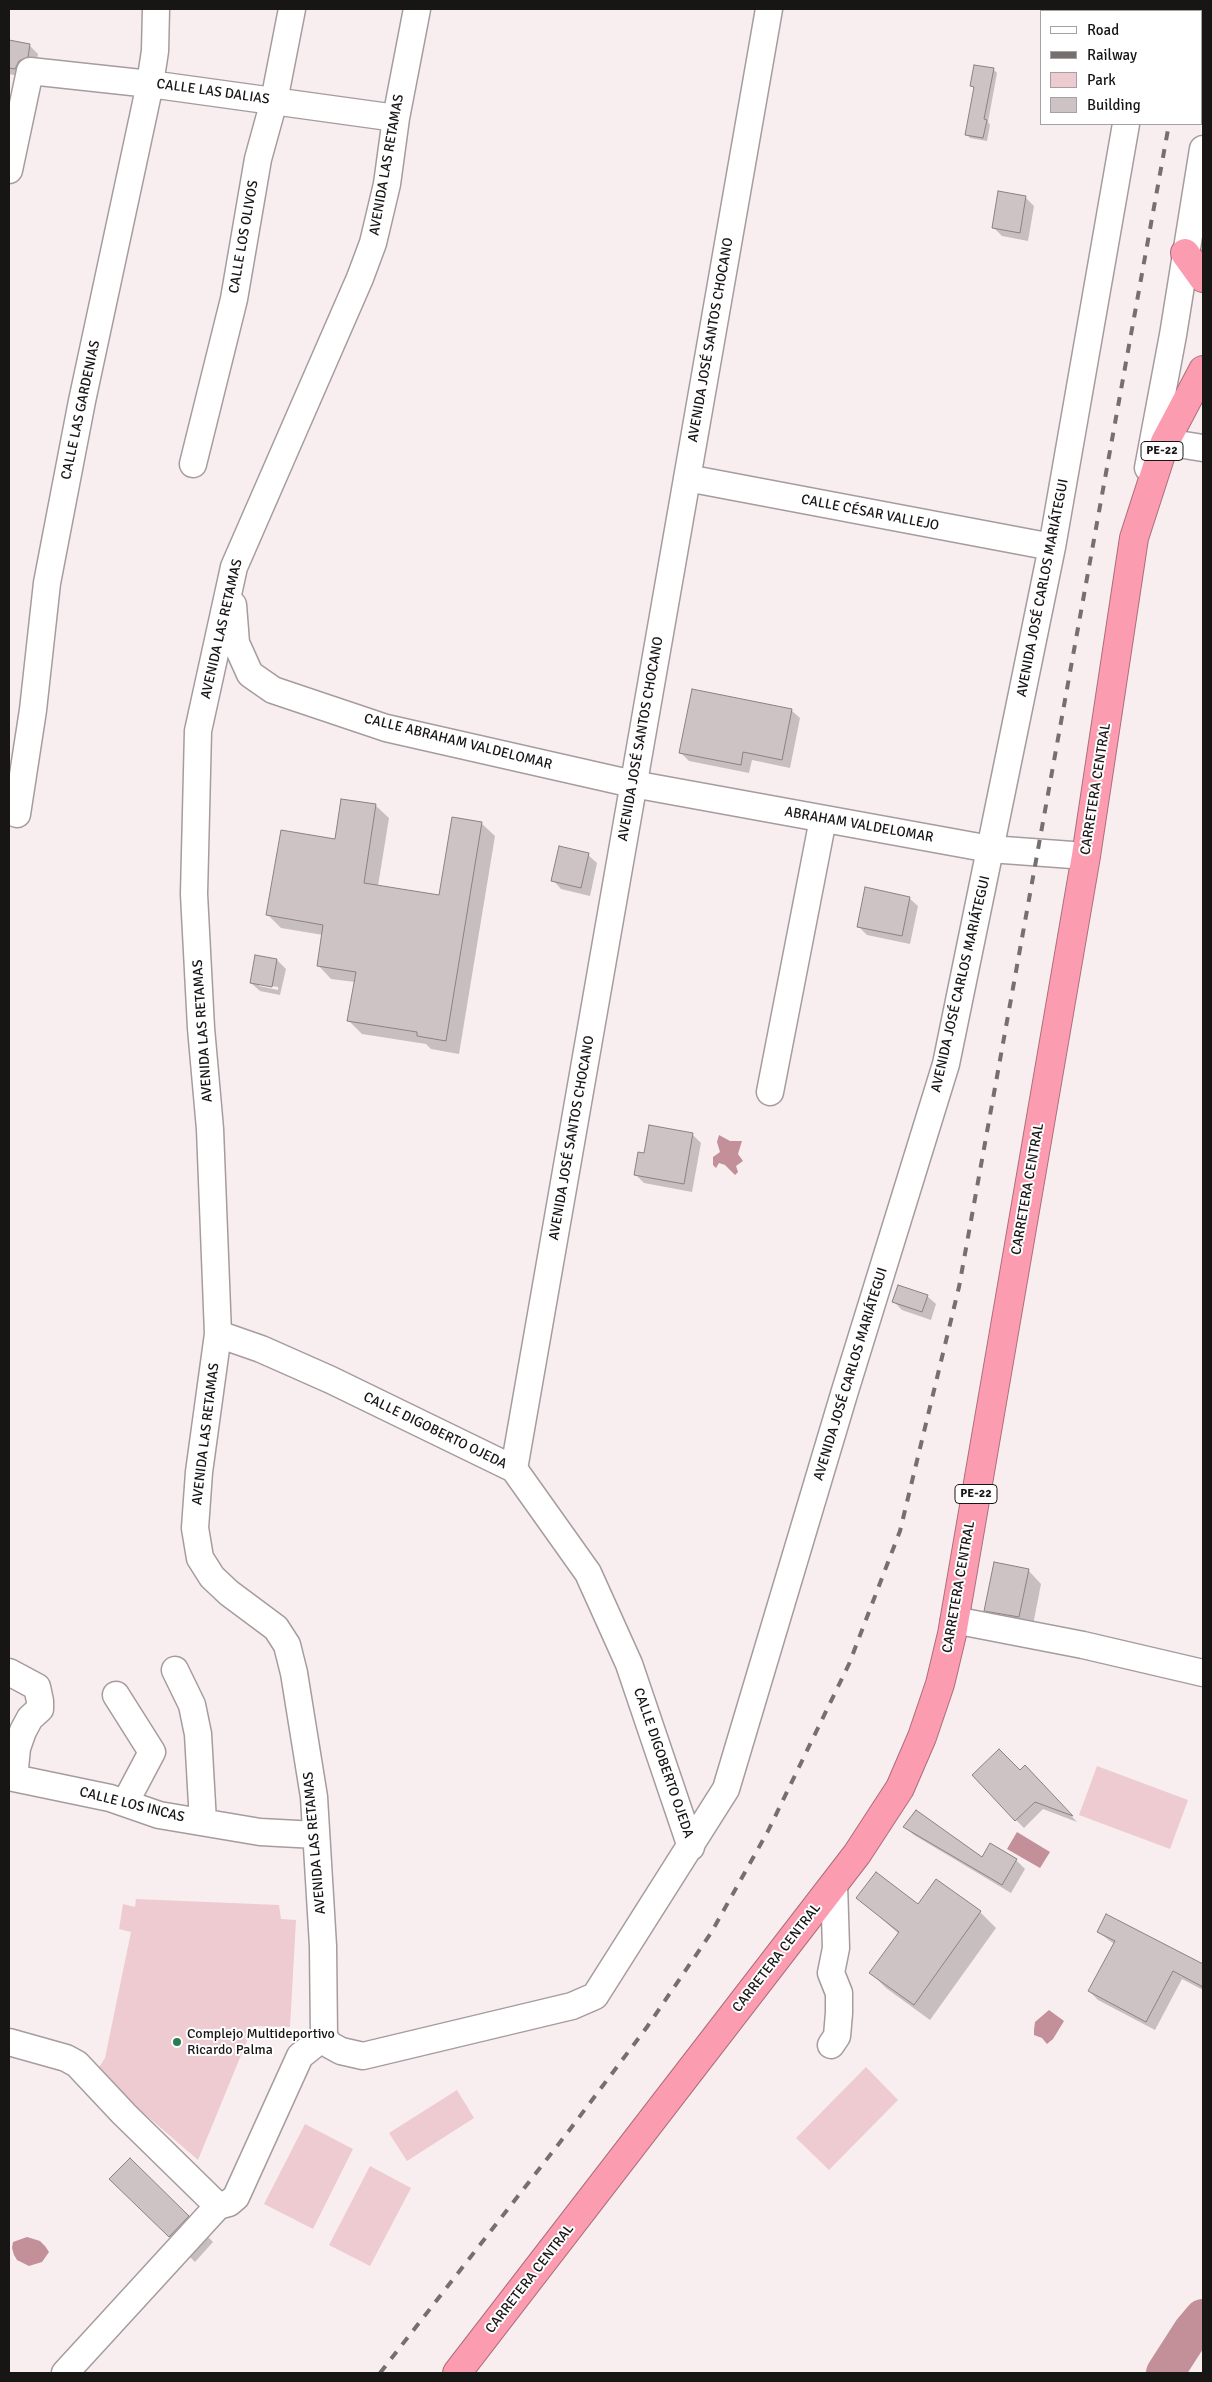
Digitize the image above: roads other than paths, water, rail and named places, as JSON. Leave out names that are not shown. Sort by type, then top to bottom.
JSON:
[{"type":"highway","points":[[1185,253],[1203,278]]},
{"type":"highway","name":"PE-22","points":[[1134,538],[1165,442],[1203,370]]},
{"type":"highway","name":"CARRETERA CENTRAL","points":[[457,2373],[857,1854],[900,1788],[922,1737],[940,1684],[954,1620],[1086,856],[1134,538]]},
{"type":"street","name":"CALLE LAS GARDENIAS","points":[[17,814],[33,710],[47,583],[82,401],[150,84],[155,51],[156,9]]},
{"type":"street","name":"CALLE LOS OLIVOS","points":[[192,464],[234,299],[258,159],[274,101],[292,9]]},
{"type":"street","name":"AVENIDA LAS RETAMAS","points":[[327,2041],[314,1797],[294,1673],[287,1645],[276,1628],[212,1578],[200,1558],[195,1528],[198,1481],[218,1334],[210,1129],[201,1028],[194,894],[198,731],[234,567],[360,278],[373,243],[387,184],[396,118],[417,9]]},
{"type":"street","name":"AVENIDA JOSÉ SANTOS CHOCANO","points":[[514,1469],[769,9]]},
{"type":"street","name":"CALLE LAS DALIAS","points":[[9,170],[30,71],[150,84],[396,118]]},
{"type":"street","name":"AVENIDA JOSÉ CARLOS MARIÁTEGUI","points":[[327,2041],[341,2051],[363,2056],[572,2006],[595,1996],[726,1789],[946,1064],[1052,548],[1126,125]]},
{"type":"street","points":[[1134,538],[1173,335],[1203,149]]},
{"type":"street","points":[[1165,442],[1203,448]]},
{"type":"street","name":"CALLE CÉSAR VALLEJO","points":[[687,478],[1052,548]]},
{"type":"street","name":"CALLE ABRAHAM VALDELOMAR","points":[[234,567],[233,612],[236,643],[250,674],[273,690],[386,728],[633,784]]},
{"type":"street","name":"ABRAHAM VALDELOMAR","points":[[633,784],[990,849],[1086,856]]},
{"type":"street","points":[[770,1092],[823,819]]},
{"type":"street","name":"CALLE DIGOBERTO OJEDA","points":[[218,1334],[261,1349],[331,1380],[514,1469],[588,1573],[629,1664],[691,1847]]},
{"type":"street","points":[[954,1620],[1083,1645],[1203,1673]]},
{"type":"street","points":[[175,1670],[192,1705],[198,1734],[203,1822]]},
{"type":"street","points":[[9,1672],[37,1687],[40,1702],[40,1709],[30,1718],[23,1731],[17,1748],[12,1777]]},
{"type":"street","points":[[116,1695],[152,1752],[125,1803]]},
{"type":"street","name":"CALLE LOS INCAS","points":[[12,1777],[110,1798],[158,1815],[260,1832],[316,1835]]},
{"type":"street","points":[[831,2045],[837,2036],[839,2013],[839,1993],[831,1973],[836,1948],[834,1884]]},
{"type":"street","points":[[66,2373],[218,2206],[229,2203],[236,2197],[300,2056],[327,2041]]},
{"type":"street","points":[[9,2042],[66,2058],[77,2064],[124,2114],[218,2206]]},
{"type":"waterway","points":[[1165,2373],[1192,2331],[1203,2318]]},
{"type":"railway","points":[[380,2373],[568,2132],[647,2027],[711,1933],[768,1831],[849,1664],[900,1531],[959,1287],[1169,125]]},
{"type":"place","name":"Complejo Multideportivo Ricardo Palma","points":[[177,2042]]}]
